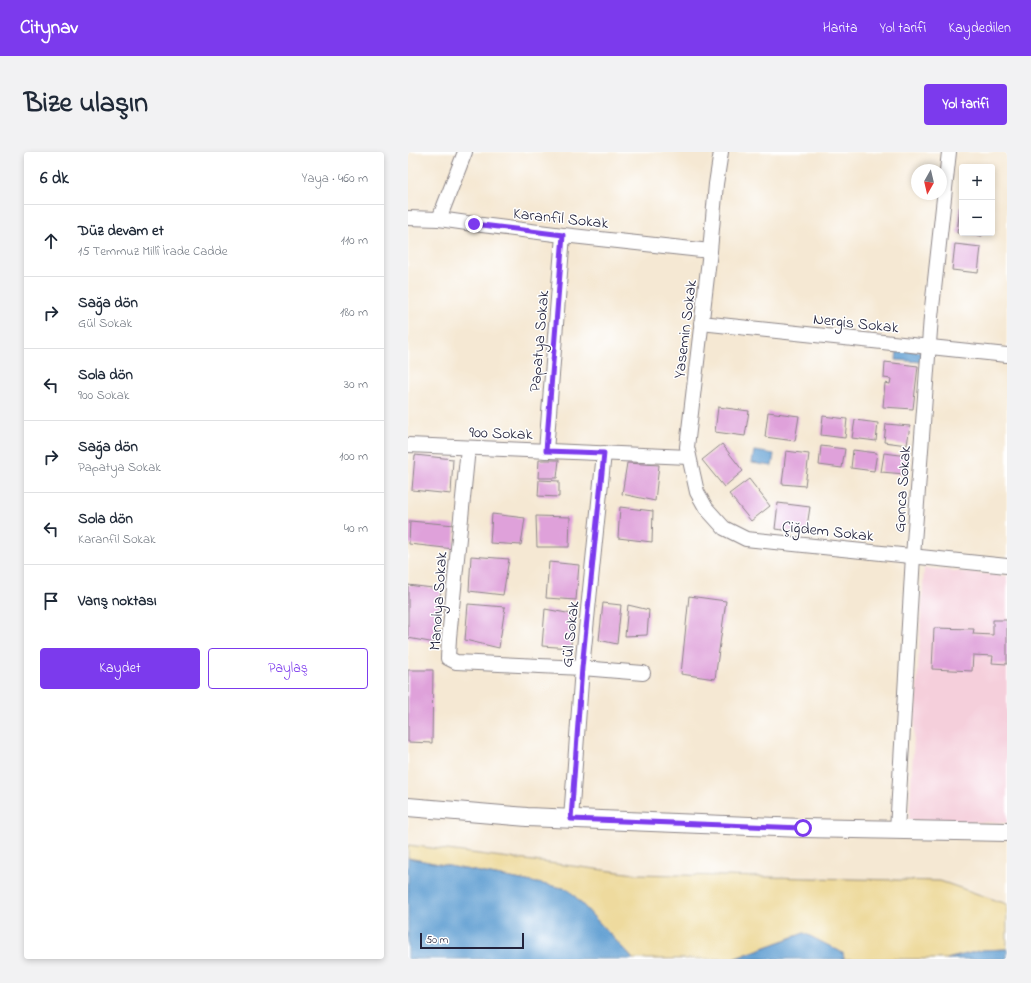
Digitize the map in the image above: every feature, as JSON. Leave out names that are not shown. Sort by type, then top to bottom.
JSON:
[{"type":"main road","points":[[408,807],[527,817],[571,819],[803,828],[1007,832]]},
{"type":"street","points":[[439,219],[465,152]]},
{"type":"street","name":"Yasemin Sokak","points":[[706,508],[697,492],[687,447],[710,251],[716,184],[721,152]]},
{"type":"street","name":"Gonca Sokak","points":[[897,830],[913,556],[928,347],[949,152]]},
{"type":"street","name":"Karanfil Sokak","points":[[408,218],[439,219],[563,235],[710,251]]},
{"type":"street","name":"Papatya Sokak","points":[[546,451],[563,235]]},
{"type":"street","name":"Nergis Sokak","points":[[701,323],[1007,355]]},
{"type":"street","name":"900 Sokak","points":[[408,444],[468,448],[689,457]]},
{"type":"street","name":"Manolya Sokak","points":[[468,448],[448,658],[456,662],[582,668],[643,673]]},
{"type":"street","name":"Gül Sokak","points":[[571,819],[582,668],[604,453]]},
{"type":"street","name":"Çiğdem Sokak","points":[[706,508],[724,528],[746,539],[1007,566]]},
{"type":"shaded area","points":[[924,568],[1007,576],[1007,823],[909,820]]},
{"type":"sand","points":[[408,845],[635,874],[940,881],[1007,904],[1007,949],[982,950],[947,959],[844,959],[843,953],[804,933],[733,959],[633,959],[568,889],[408,858]]},
{"type":"water","points":[[897,349],[922,352],[921,362],[896,360]]},
{"type":"water","points":[[754,451],[774,454],[772,466],[752,463]]},
{"type":"water","points":[[408,858],[568,889],[633,959],[408,959]]},
{"type":"water","points":[[804,933],[843,953],[844,959],[733,959]]},
{"type":"water","points":[[1007,949],[1007,959],[947,959],[982,950]]},
{"type":"building","points":[[959,216],[959,233],[957,233]]},
{"type":"building","points":[[955,244],[981,247],[978,273],[952,270]]},
{"type":"building","points":[[885,362],[918,366],[913,409],[883,407],[885,383],[890,384],[891,379],[884,378]]},
{"type":"building","points":[[718,407],[749,411],[745,436],[715,432]]},
{"type":"building","points":[[768,412],[799,416],[795,441],[765,437]]},
{"type":"building","points":[[823,416],[847,419],[845,438],[821,435]]},
{"type":"building","points":[[855,420],[878,423],[876,441],[852,438]]},
{"type":"building","points":[[886,424],[910,426],[907,445],[884,442]]},
{"type":"building","points":[[722,444],[743,471],[724,487],[702,460]]},
{"type":"building","points":[[821,446],[845,449],[842,468],[819,465]]},
{"type":"building","points":[[853,450],[877,453],[874,471],[851,468]]},
{"type":"building","points":[[786,451],[809,454],[805,486],[782,484]]},
{"type":"building","points":[[884,453],[908,456],[905,474],[881,472]]},
{"type":"building","points":[[415,455],[453,459],[451,494],[412,490]]},
{"type":"building","points":[[539,460],[559,460],[557,478],[538,478]]},
{"type":"building","points":[[627,463],[659,465],[655,501],[622,494]]},
{"type":"building","points":[[749,479],[770,506],[751,521],[729,494]]},
{"type":"building","points":[[539,480],[559,481],[559,497],[538,496]]},
{"type":"building","points":[[778,503],[810,507],[806,533],[775,529]]},
{"type":"building","points":[[620,507],[653,511],[652,542],[618,538]]},
{"type":"building","points":[[492,514],[525,518],[521,545],[490,543]]},
{"type":"building","points":[[536,516],[570,517],[569,547],[537,547]]},
{"type":"building","points":[[410,521],[455,525],[454,549],[409,544]]},
{"type":"building","points":[[471,556],[509,559],[503,595],[469,591]]},
{"type":"building","points":[[549,562],[579,565],[576,600],[546,598]]},
{"type":"building","points":[[408,585],[441,589],[435,643],[408,638]]},
{"type":"building","points":[[689,596],[726,601],[715,679],[681,674]]},
{"type":"building","points":[[603,603],[621,605],[617,644],[599,640]]},
{"type":"building","points":[[468,604],[505,607],[499,648],[465,640]]},
{"type":"building","points":[[628,605],[649,610],[647,635],[625,636]]},
{"type":"building","points":[[545,609],[572,614],[571,648],[542,646]]},
{"type":"building","points":[[993,620],[1007,620],[1007,664],[992,663],[993,656],[973,655],[972,671],[932,669],[934,628],[974,629],[973,634],[993,635]]},
{"type":"building","points":[[408,670],[433,670],[432,743],[408,742]]},
{"type":"route","points":[[474,224],[563,235],[546,451],[604,453],[582,668],[571,819],[803,828]]}]
